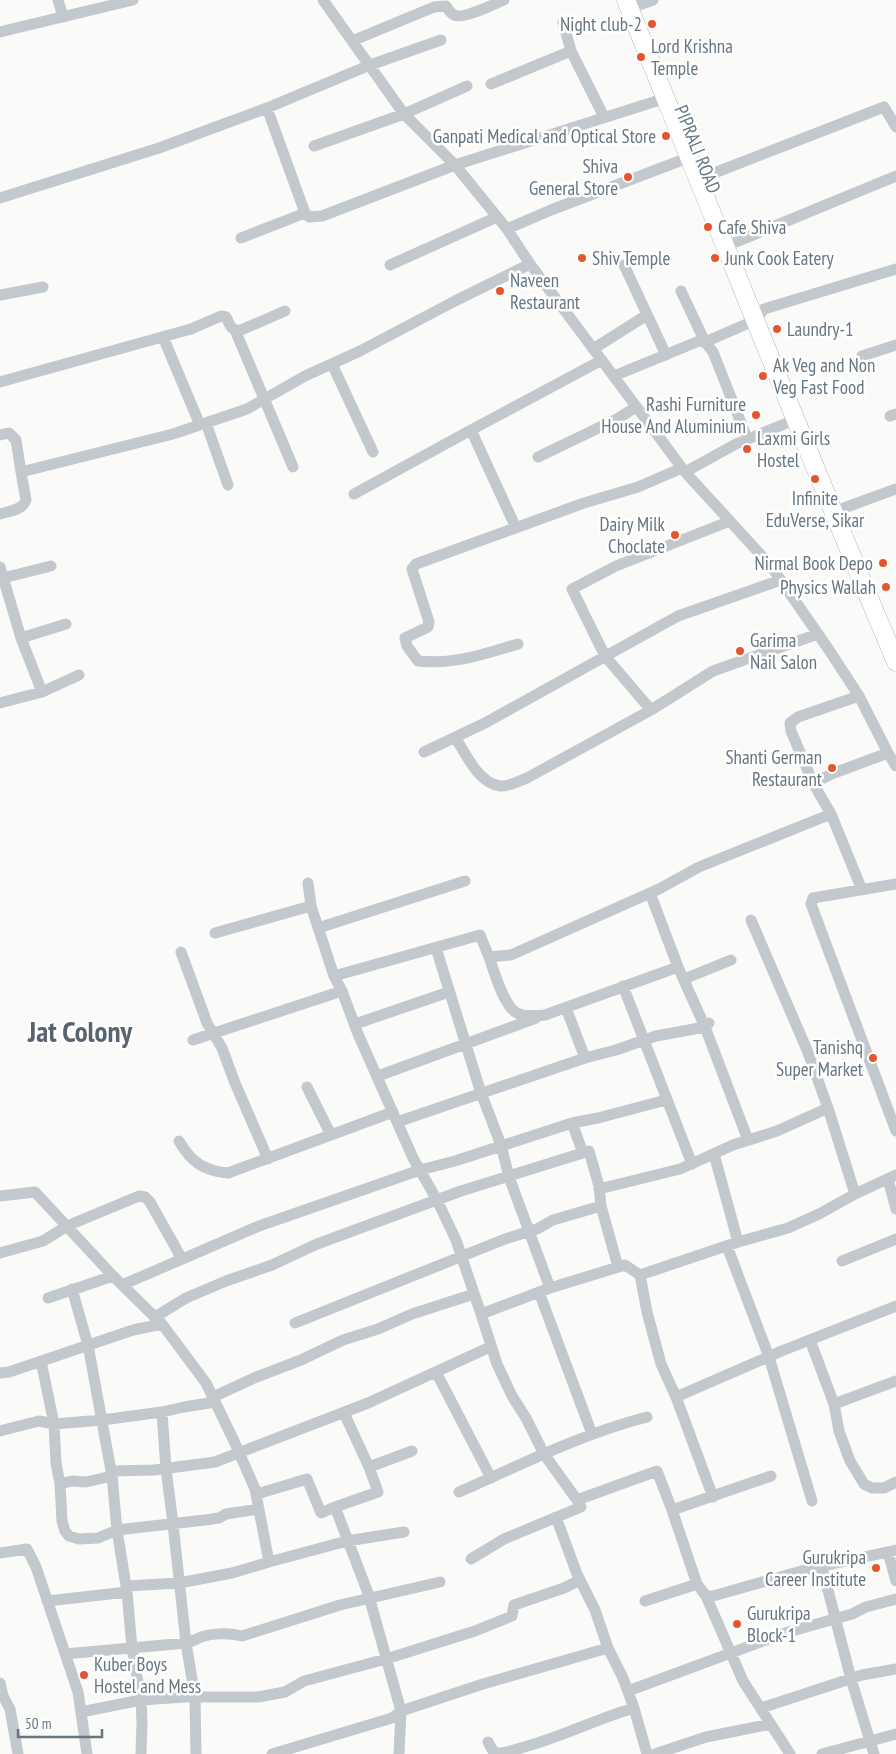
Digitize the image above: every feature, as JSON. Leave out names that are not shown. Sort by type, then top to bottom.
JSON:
[{"type":"main road","points":[[639,1],[666,98],[760,315],[794,420],[896,662]]},
{"type":"main road","name":"PIPRALI ROAD","points":[[639,1],[736,242],[760,315],[896,631]]},
{"type":"street","points":[[58,0],[63,17]]},
{"type":"street","points":[[0,32],[133,0]]},
{"type":"street","points":[[323,0],[404,114],[455,165],[498,217],[530,264],[684,470],[771,566],[858,696],[896,766]]},
{"type":"street","points":[[352,40],[434,7],[446,6],[451,14],[464,16],[483,4],[504,0]]},
{"type":"street","points":[[563,22],[571,51],[604,117]]},
{"type":"street","points":[[0,198],[159,148],[267,108],[370,65],[441,40]]},
{"type":"street","points":[[491,84],[571,51]]},
{"type":"street","points":[[314,146],[404,114],[467,86]]},
{"type":"street","points":[[267,108],[305,213],[309,217],[322,216],[455,165],[666,98]]},
{"type":"street","points":[[709,175],[884,107],[896,127]]},
{"type":"street","points":[[507,229],[551,210],[690,157]]},
{"type":"street","points":[[736,242],[896,176]]},
{"type":"street","points":[[242,238],[305,213]]},
{"type":"street","points":[[390,265],[498,217]]},
{"type":"street","points":[[20,472],[173,434],[247,409],[305,376],[530,264]]},
{"type":"street","points":[[624,265],[666,355]]},
{"type":"street","points":[[614,376],[699,342],[705,342],[760,315],[896,269]]},
{"type":"street","points":[[0,295],[43,287]]},
{"type":"street","points":[[681,291],[705,342],[713,352],[748,438]]},
{"type":"street","points":[[235,330],[241,330],[285,312]]},
{"type":"street","points":[[593,349],[647,315]]},
{"type":"street","points":[[0,382],[191,329],[221,316],[226,317],[235,330],[293,467]]},
{"type":"street","points":[[163,337],[203,424],[228,485]]},
{"type":"street","points":[[862,356],[896,345]]},
{"type":"street","points":[[354,494],[602,360]]},
{"type":"street","points":[[332,364],[373,452]]},
{"type":"street","points":[[538,456],[617,419],[636,406]]},
{"type":"street","points":[[518,644],[457,661],[418,661],[407,646],[405,638],[428,627],[429,622],[412,569],[416,564],[584,503],[638,487],[684,470],[748,438],[794,420]]},
{"type":"street","points":[[470,430],[516,528]]},
{"type":"street","points":[[0,435],[9,433],[16,440],[26,500],[26,504],[22,507],[0,514]]},
{"type":"street","points":[[844,508],[896,489]]},
{"type":"street","points":[[652,710],[605,656],[572,589],[616,566],[730,521]]},
{"type":"street","points":[[42,692],[21,638],[2,572],[51,566]]},
{"type":"street","points":[[424,752],[485,723],[678,616],[780,580]]},
{"type":"street","points":[[21,638],[66,624]]},
{"type":"street","points":[[455,737],[479,773],[488,782],[502,786],[527,778],[652,710],[713,671],[818,634]]},
{"type":"street","points":[[0,703],[42,692],[79,675]]},
{"type":"street","points":[[858,696],[798,717],[790,723],[790,731],[813,783],[831,814],[862,890]]},
{"type":"street","points":[[813,783],[888,753]]},
{"type":"street","points":[[488,958],[511,955],[650,893],[699,867],[831,814]]},
{"type":"street","points":[[318,928],[465,881]]},
{"type":"street","points":[[308,883],[311,906],[334,976],[412,1158],[437,1200],[456,1240],[490,1347],[512,1396],[526,1418],[544,1454],[581,1507],[504,1539],[471,1558]]},
{"type":"street","points":[[896,884],[813,898],[811,904],[891,1103],[896,1131]]},
{"type":"street","points":[[650,893],[678,967],[707,1025],[748,1140]]},
{"type":"street","points":[[215,933],[311,906]]},
{"type":"street","points":[[751,920],[807,1050],[828,1108],[855,1194]]},
{"type":"street","points":[[334,976],[480,935],[507,1002],[515,1013],[534,1016],[545,1015]]},
{"type":"street","points":[[436,948],[481,1093],[501,1145],[509,1177],[550,1288]]},
{"type":"street","points":[[181,952],[208,1023],[222,1048],[268,1159]]},
{"type":"street","points":[[684,980],[731,960]]},
{"type":"street","points":[[378,1076],[678,967]]},
{"type":"street","points":[[623,986],[692,1164]]},
{"type":"street","points":[[193,1040],[342,991]]},
{"type":"street","points":[[355,1024],[449,992]]},
{"type":"street","points":[[566,1008],[585,1058]]},
{"type":"street","points":[[179,1141],[186,1154],[202,1167],[214,1172],[228,1174],[331,1135],[481,1093],[656,1036],[707,1025]]},
{"type":"street","points":[[307,1087],[331,1135]]},
{"type":"street","points":[[122,1284],[259,1226],[420,1170],[572,1123],[666,1100]]},
{"type":"street","points":[[599,1189],[680,1169],[733,1145],[777,1131],[828,1108]]},
{"type":"street","points":[[572,1123],[583,1153]]},
{"type":"street","points":[[0,1373],[9,1372],[112,1338],[159,1320],[186,1298],[226,1281],[272,1265],[316,1244],[437,1200],[589,1151],[599,1189],[601,1206],[618,1267]]},
{"type":"street","points":[[714,1154],[733,1244],[812,1501]]},
{"type":"street","points":[[640,1275],[788,1228],[892,1177],[896,1209]]},
{"type":"street","points":[[0,1196],[35,1192],[113,1276],[159,1320],[206,1383],[240,1454],[256,1494],[269,1562]]},
{"type":"street","points":[[0,1253],[43,1241],[67,1226],[132,1198],[145,1197],[150,1202],[182,1258]]},
{"type":"street","points":[[295,1323],[553,1220],[601,1206]]},
{"type":"street","points":[[842,1261],[896,1239]]},
{"type":"street","points":[[481,1314],[550,1288],[626,1265],[640,1275],[647,1312],[661,1364],[676,1397],[712,1496]]},
{"type":"street","points":[[48,1298],[113,1276]]},
{"type":"street","points":[[72,1289],[88,1345],[112,1473],[116,1530],[141,1700],[141,1754]]},
{"type":"street","points":[[539,1292],[592,1434]]},
{"type":"street","points":[[0,1431],[39,1421],[54,1424],[162,1412],[214,1400],[254,1378],[301,1360],[343,1340],[378,1329],[412,1314],[474,1294]]},
{"type":"street","points":[[676,1397],[896,1306]]},
{"type":"street","points":[[810,1340],[834,1404],[838,1431],[850,1461],[864,1484],[872,1488],[884,1488],[896,1482]]},
{"type":"street","points":[[60,1484],[72,1481],[86,1482],[112,1473],[166,1469],[215,1462],[344,1413],[490,1347]]},
{"type":"street","points":[[41,1361],[54,1424],[62,1521],[65,1531],[69,1536],[80,1539],[98,1538],[116,1530],[219,1518],[226,1514],[259,1509]]},
{"type":"street","points":[[436,1372],[491,1478]]},
{"type":"street","points":[[834,1404],[896,1381]]},
{"type":"street","points":[[162,1412],[166,1469],[174,1524],[179,1583],[195,1697],[196,1754]]},
{"type":"street","points":[[256,1494],[307,1479],[321,1512],[378,1492],[370,1467],[344,1413]]},
{"type":"street","points":[[459,1492],[592,1434],[647,1418]]},
{"type":"street","points":[[370,1467],[412,1451]]},
{"type":"street","points":[[577,1500],[658,1471],[697,1584],[706,1596],[743,1680],[790,1754]]},
{"type":"street","points":[[672,1510],[771,1476]]},
{"type":"street","points":[[336,1508],[347,1542],[370,1598],[401,1711],[399,1754]]},
{"type":"street","points":[[556,1518],[580,1580],[595,1610],[608,1648],[628,1691],[647,1754]]},
{"type":"street","points":[[47,1601],[179,1583],[232,1573],[347,1542],[404,1532]]},
{"type":"street","points":[[0,1553],[27,1549],[36,1567],[78,1692],[87,1754]]},
{"type":"street","points":[[706,1596],[721,1594],[822,1567],[892,1551],[896,1581]]},
{"type":"street","points":[[822,1567],[851,1679],[874,1754]]},
{"type":"street","points":[[81,1712],[141,1700],[258,1696],[285,1692],[304,1681],[474,1631],[512,1616],[514,1606],[564,1588],[580,1580]]},
{"type":"street","points":[[65,1654],[186,1643],[193,1642],[201,1637],[232,1634],[242,1636],[340,1605],[440,1582]]},
{"type":"street","points":[[645,1601],[697,1584]]},
{"type":"street","points":[[628,1691],[730,1652],[785,1633],[852,1614],[866,1607],[896,1598]]},
{"type":"street","points":[[272,1754],[392,1718],[401,1711],[483,1684],[565,1662],[608,1648]]},
{"type":"street","points":[[761,1708],[851,1679],[896,1669]]},
{"type":"street","points":[[0,1683],[3,1696],[10,1709],[18,1754]]},
{"type":"street","points":[[488,1742],[494,1753],[506,1753],[549,1740],[612,1714],[634,1708]]},
{"type":"street","points":[[655,1754],[706,1738],[771,1724]]},
{"type":"street","points":[[822,1754],[896,1734]]},
{"type":"place","name":"Night club-2","points":[[652,24]]},
{"type":"place","name":"Lord Krishna Temple","points":[[641,57]]},
{"type":"place","name":"Ganpati Medical and Optical Store","points":[[666,136]]},
{"type":"place","name":"Shiva General Store","points":[[628,177]]},
{"type":"place","name":"Cafe Shiva","points":[[708,227]]},
{"type":"place","name":"Shiv Temple","points":[[582,258]]},
{"type":"place","name":"Junk Cook Eatery","points":[[715,258]]},
{"type":"place","name":"Naveen Restaurant","points":[[500,291]]},
{"type":"place","name":"Laundry-1","points":[[777,329]]},
{"type":"place","name":"Ak Veg and Non Veg Fast Food","points":[[763,376]]},
{"type":"place","name":"Rashi Furniture House And Aluminium","points":[[756,415]]},
{"type":"place","name":"Laxmi Girls Hostel","points":[[747,449]]},
{"type":"place","name":"Infinite EduVerse, Sikar","points":[[815,479]]},
{"type":"place","name":"Dairy Milk Choclate","points":[[675,535]]},
{"type":"place","name":"Nirmal Book Depo","points":[[883,563]]},
{"type":"place","name":"Physics Wallah","points":[[886,587]]},
{"type":"place","name":"Garima Nail Salon","points":[[740,651]]},
{"type":"place","name":"Shanti German Restaurant","points":[[832,768]]},
{"type":"place","name":"Tanishq Super Market","points":[[873,1058]]},
{"type":"place","name":"Gurukripa Career Institute","points":[[876,1568]]},
{"type":"place","name":"Gurukripa Block-1","points":[[737,1624]]},
{"type":"place","name":"Kuber Boys Hostel and Mess","points":[[84,1675]]},
{"type":"district","name":"Jat Colony","points":[[80,1032]]}]
